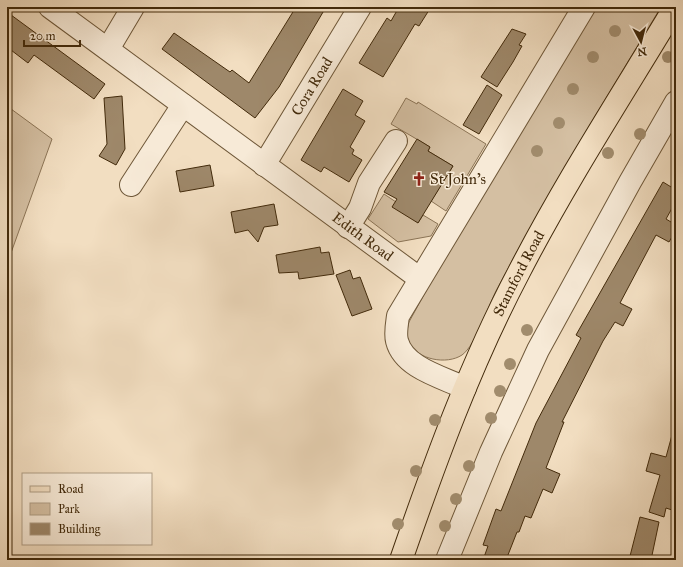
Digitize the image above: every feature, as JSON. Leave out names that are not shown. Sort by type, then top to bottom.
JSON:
[{"type":"main road","name":"Stamford Road","points":[[401,560],[450,422],[519,272],[568,184],[675,7]]},
{"type":"street","name":"Edith Road","points":[[50,7],[419,278]]},
{"type":"street","points":[[108,49],[133,7]]},
{"type":"street","name":"Cora Road","points":[[264,165],[360,7]]},
{"type":"street","points":[[465,388],[412,363],[403,355],[397,340],[398,316],[419,278],[584,7]]},
{"type":"street","points":[[447,560],[491,452],[538,350],[630,182],[676,102]]},
{"type":"street","points":[[131,186],[182,105]]},
{"type":"street","points":[[348,227],[360,208],[369,183],[396,141]]},
{"type":"green space","points":[[595,7],[661,7],[536,217],[497,289],[472,343],[462,355],[456,358],[441,360],[425,357],[413,348],[409,342],[407,332],[409,322],[449,249]]},
{"type":"green space","points":[[406,98],[417,104],[418,102],[486,144],[446,211],[431,201],[453,166],[428,151],[430,147],[391,124]]},
{"type":"green space","points":[[7,106],[52,139],[7,264]]},
{"type":"green space","points":[[384,194],[396,202],[418,223],[423,215],[438,224],[431,236],[398,242],[368,219]]},
{"type":"building","points":[[296,7],[326,7],[279,87],[255,118],[162,49],[174,33],[230,72],[232,70],[249,83]]},
{"type":"building","points":[[399,7],[431,7],[419,26],[415,24],[383,77],[359,63],[387,18],[391,21]]},
{"type":"building","points":[[7,12],[105,84],[94,99],[34,55],[28,63],[7,47]]},
{"type":"building","points":[[512,29],[526,34],[519,45],[522,46],[497,87],[481,77]]},
{"type":"building","points":[[487,85],[502,95],[479,134],[463,125]]},
{"type":"building","points":[[343,89],[363,101],[355,115],[365,121],[350,147],[354,150],[352,154],[362,160],[349,182],[324,167],[321,172],[301,160]]},
{"type":"building","points":[[122,96],[125,149],[116,165],[99,156],[107,144],[104,98]]},
{"type":"building","name":"St John's","points":[[417,139],[430,147],[428,151],[453,166],[418,223],[392,207],[397,199],[384,192]]},
{"type":"building","points":[[210,165],[214,186],[180,192],[176,171]]},
{"type":"building","points":[[663,182],[676,190],[676,201],[666,219],[676,225],[676,230],[669,242],[656,235],[620,303],[632,309],[623,326],[615,322],[603,341],[562,422],[564,422],[546,468],[560,474],[552,493],[543,489],[531,518],[525,516],[506,560],[483,560],[488,546],[483,545],[496,509],[501,511],[536,423],[581,338],[576,335]]},
{"type":"building","points":[[274,204],[278,225],[264,227],[258,242],[248,230],[235,233],[231,212]]},
{"type":"building","points":[[320,247],[321,253],[329,252],[334,274],[299,279],[298,272],[279,273],[276,255]]},
{"type":"building","points":[[350,270],[353,279],[360,277],[372,309],[352,316],[336,275]]},
{"type":"building","points":[[672,435],[676,436],[676,497],[672,510],[666,508],[664,517],[649,512],[660,475],[646,471],[651,453],[666,457]]},
{"type":"building","points":[[640,517],[659,522],[651,560],[629,560]]},
{"type":"place","name":"St John's","points":[[419,179]]}]
